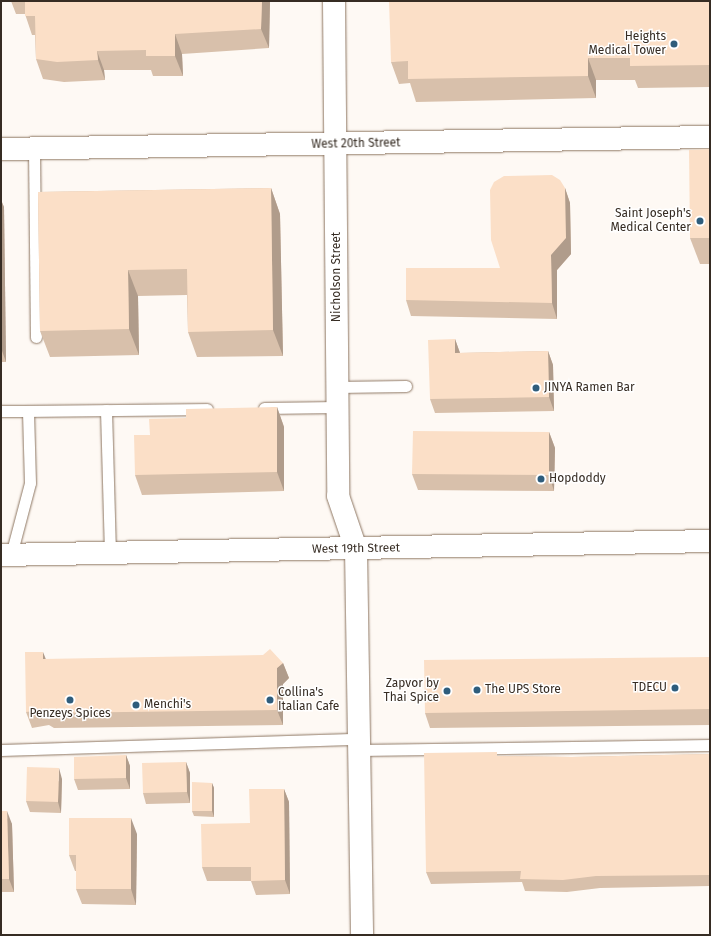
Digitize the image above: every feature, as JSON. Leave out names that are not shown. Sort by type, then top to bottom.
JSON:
[{"type":"street","name":"Nicholson Street","points":[[334,1],[338,496],[356,549],[362,935]]},
{"type":"street","name":"West 20th Street","points":[[1,149],[710,137]]},
{"type":"street","name":"West 19th Street","points":[[6,555],[110,555],[710,541]]},
{"type":"lane","points":[[34,149],[36,337]]},
{"type":"lane","points":[[249,408],[337,397],[406,386]]},
{"type":"lane","points":[[1,412],[217,409]]},
{"type":"lane","points":[[106,410],[110,555]]},
{"type":"lane","points":[[6,555],[30,483],[28,411]]},
{"type":"lane","points":[[1,750],[359,745],[710,745]]},
{"type":"building","points":[[25,1],[262,1],[261,29],[175,34],[175,56],[146,56],[146,50],[97,51],[98,60],[57,62],[36,59],[35,16],[25,16]]},
{"type":"building","points":[[389,1],[710,1],[710,65],[630,66],[630,58],[588,58],[588,76],[408,79],[408,61],[391,62]]},
{"type":"building","name":"Saint Joseph's Medical Center","points":[[710,149],[710,238],[690,238],[689,150]]},
{"type":"building","points":[[552,175],[560,180],[565,188],[566,238],[551,255],[552,303],[406,300],[406,268],[500,268],[491,240],[490,190],[494,182],[504,176]]},
{"type":"building","points":[[271,188],[273,330],[188,332],[187,269],[128,270],[129,329],[40,331],[38,192]]},
{"type":"building","points":[[455,339],[455,353],[548,351],[549,397],[430,399],[428,340]]},
{"type":"building","points":[[277,407],[277,472],[135,475],[134,435],[150,435],[149,419],[186,418],[186,409]]},
{"type":"building","points":[[413,431],[549,432],[549,475],[412,474]]},
{"type":"building","points":[[270,649],[283,663],[277,668],[277,710],[49,713],[43,710],[26,712],[25,652],[43,652],[43,659],[263,655]]},
{"type":"building","points":[[709,657],[710,709],[425,713],[424,660]]},
{"type":"building","points":[[497,752],[497,756],[572,757],[710,754],[710,875],[596,876],[563,880],[520,879],[521,871],[426,872],[424,753]]},
{"type":"building","points":[[126,755],[126,778],[74,779],[74,757]]},
{"type":"building","points":[[186,762],[187,792],[143,793],[142,763]]},
{"type":"building","points":[[27,767],[59,768],[58,802],[26,801]]},
{"type":"building","points":[[192,782],[212,783],[212,811],[192,811]]},
{"type":"building","points":[[249,789],[284,789],[285,880],[251,881],[251,867],[202,867],[201,824],[250,823]]},
{"type":"building","points":[[1,811],[7,811],[9,879],[1,879]]},
{"type":"building","points":[[69,818],[131,818],[131,889],[76,889],[76,855],[69,855]]},
{"type":"place","name":"Heights Medical Tower","points":[[674,44]]},
{"type":"place","name":"Saint Joseph's Medical Center","points":[[700,221]]},
{"type":"place","name":"JINYA Ramen Bar","points":[[536,388]]},
{"type":"place","name":"Hopdoddy","points":[[541,479]]},
{"type":"place","name":"TDECU","points":[[675,688]]},
{"type":"place","name":"The UPS Store","points":[[477,690]]},
{"type":"place","name":"Zapvor by Thai Spice","points":[[447,691]]},
{"type":"place","name":"Penzeys Spices","points":[[70,700]]},
{"type":"place","name":"Collina's Italian Cafe","points":[[270,700]]},
{"type":"place","name":"Menchi's","points":[[136,705]]}]
